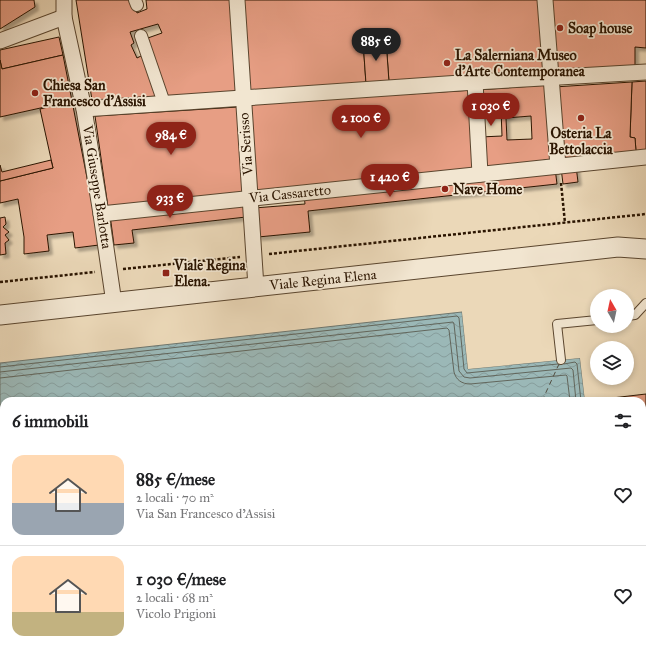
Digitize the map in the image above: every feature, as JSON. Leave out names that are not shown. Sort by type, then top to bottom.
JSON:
[{"type":"street","name":"Via Giuseppe Barlotta","points":[[64,0],[64,17],[84,109],[114,303]]},
{"type":"street","name":"Via Serisso","points":[[237,0],[256,288]]},
{"type":"street","points":[[545,0],[558,166]]},
{"type":"street","points":[[0,41],[64,17]]},
{"type":"street","points":[[141,36],[164,103]]},
{"type":"street","points":[[84,109],[475,82],[550,79],[646,72]]},
{"type":"street","points":[[475,82],[480,174]]},
{"type":"street","name":"Via Cassaretto","points":[[101,214],[646,157]]},
{"type":"street","name":"Viale Regina Elena","points":[[0,315],[618,247],[646,249]]},
{"type":"lane","points":[[634,315],[646,303]]},
{"type":"lane","points":[[561,360],[557,324],[590,321]]},
{"type":"path","points":[[561,183],[565,222]]},
{"type":"path","points":[[0,282],[646,214]]},
{"type":"water","points":[[462,312],[468,369],[580,358],[585,397],[0,397],[0,363]]},
{"type":"pier","points":[[464,311],[470,367],[581,356],[587,397],[585,397],[580,358],[468,369],[462,312]]},
{"type":"building","points":[[0,0],[34,0],[35,7],[0,29]]},
{"type":"building","points":[[76,0],[132,0],[137,13],[147,9],[146,0],[231,0],[237,93],[164,97],[145,39],[162,33],[158,24],[130,32],[134,43],[131,45],[137,58],[145,54],[160,96],[92,100]]},
{"type":"building","points":[[243,0],[540,0],[545,73],[389,82],[386,40],[363,41],[366,84],[248,92]]},
{"type":"building","points":[[551,0],[646,0],[646,48],[635,47],[635,67],[556,74]]},
{"type":"building","points":[[59,37],[63,55],[2,69],[0,50]]},
{"type":"building","points":[[386,40],[389,82],[366,84],[363,41]]},
{"type":"building","name":"Chiesa San Francesco d'Assisi","points":[[63,55],[72,101],[0,117],[0,60],[2,69]]},
{"type":"building","points":[[646,81],[646,151],[636,151],[635,138],[630,137],[632,82]]},
{"type":"building","points":[[632,82],[630,137],[635,138],[636,151],[560,159],[554,87]]},
{"type":"building","points":[[548,85],[553,159],[482,169],[480,137],[502,136],[501,109],[479,111],[477,90]],"holes":[[[531,116],[532,139],[507,140],[506,118]]]},
{"type":"building","points":[[473,90],[478,169],[254,194],[247,104]]},
{"type":"building","points":[[72,101],[99,245],[75,248],[73,232],[47,235],[49,251],[24,254],[24,237],[18,199],[0,203],[0,181],[53,168],[40,109]]},
{"type":"building","points":[[238,107],[245,193],[108,207],[95,116]]},
{"type":"building","points":[[51,160],[53,168],[0,181],[0,165],[2,172]]},
{"type":"building","points":[[576,166],[578,182],[563,184],[561,168]]},
{"type":"building","points":[[555,168],[557,184],[308,211],[310,232],[258,237],[254,208],[305,204],[304,195]]},
{"type":"building","points":[[244,203],[246,217],[132,230],[134,243],[114,245],[110,215]]},
{"type":"building","points":[[5,217],[6,224],[3,227],[9,232],[5,235],[9,240],[5,243],[6,254],[0,255],[0,218]]},
{"type":"building","points":[[646,394],[646,397],[620,397]]},
{"type":"ferry route","points":[[544,397],[559,364]]},
{"type":"place","name":"Soap house","points":[[560,28]]},
{"type":"place","name":"La Salerniana Museo d'Arte Contemporanea","points":[[447,63]]},
{"type":"place","name":"Chiesa San Francesco d'Assisi","points":[[35,93]]},
{"type":"place","name":"Osteria La Bettolaccia","points":[[581,118]]},
{"type":"place","name":"Nave Home","points":[[445,189]]},
{"type":"place","name":"Viale Regina Elena.","points":[[166,273]]}]
